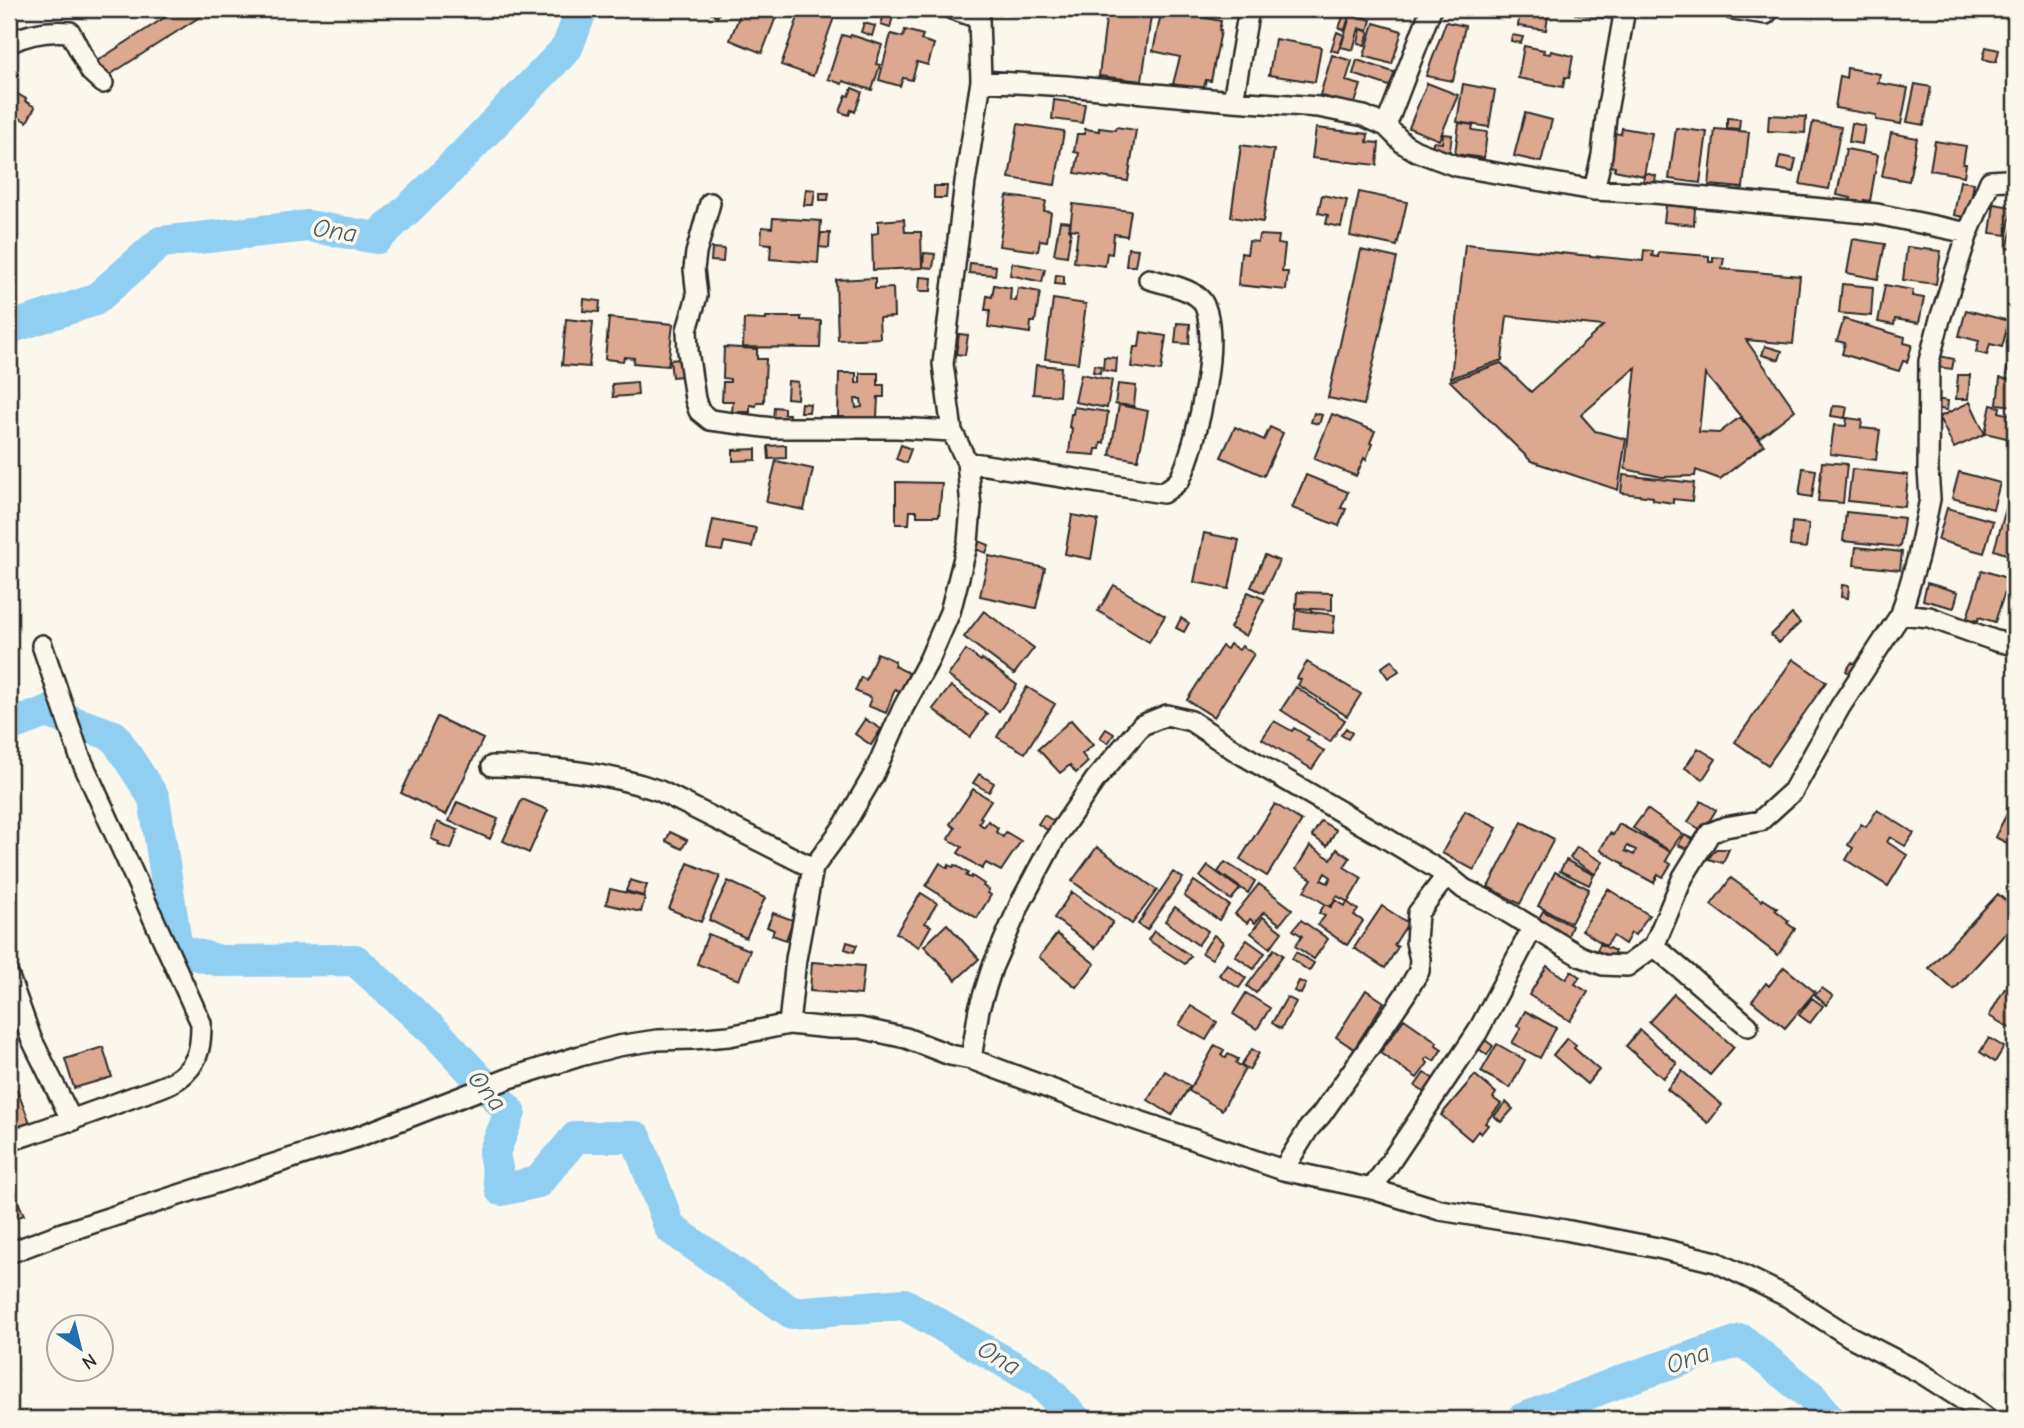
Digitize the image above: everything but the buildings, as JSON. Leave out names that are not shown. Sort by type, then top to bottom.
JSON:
[{"type":"street","points":[[789,1024],[796,959],[813,868],[843,827],[873,776],[903,708],[929,660],[950,612],[968,542],[971,508],[967,462],[952,431],[943,363],[965,181],[981,81],[979,13],[952,9]]},
{"type":"street","points":[[1233,101],[1249,9]]},
{"type":"street","points":[[1386,126],[1431,9]]},
{"type":"street","points":[[1594,190],[1625,9]]},
{"type":"street","points":[[1732,9],[1766,14]]},
{"type":"street","points":[[9,43],[36,33],[70,32],[91,72],[103,83]]},
{"type":"street","points":[[981,81],[1318,107],[1364,116],[1386,126],[1404,144],[1416,151],[1456,166],[1594,190],[1877,214],[1968,233]]},
{"type":"street","points":[[971,1059],[979,1009],[992,968],[1021,902],[1054,840],[1096,780],[1142,725],[1167,715],[1191,721],[1236,751],[1580,956],[1603,965],[1628,966],[1654,946],[1683,877],[1710,833],[1725,827],[1760,821],[1793,791],[1840,707],[1901,614],[1930,499],[1929,361],[1940,319],[1968,233],[1990,181],[2015,182]]},
{"type":"street","points":[[710,203],[696,253],[694,269],[698,296],[687,330],[695,399],[699,411],[710,420],[772,428],[952,431]]},
{"type":"street","points":[[967,462],[1163,492],[1178,482],[1190,457],[1202,410],[1209,352],[1209,313],[1199,297],[1149,279]]},
{"type":"street","points":[[1901,614],[1929,617],[2015,645]]},
{"type":"street","points":[[9,1141],[72,1121],[169,1083],[184,1074],[197,1059],[201,1043],[201,1023],[80,757],[42,645]]},
{"type":"street","points":[[492,766],[593,774],[634,782],[660,791],[813,868]]},
{"type":"street","points":[[1283,1170],[1309,1128],[1385,1025],[1419,971],[1420,959],[1416,942],[1418,913],[1447,875]]},
{"type":"street","points":[[1371,1189],[1478,1033],[1533,927]]},
{"type":"street","points":[[1654,946],[1748,1026]]},
{"type":"street","points":[[9,977],[31,1038],[72,1121]]},
{"type":"street","points":[[9,1253],[62,1233],[360,1136],[510,1079],[580,1056],[657,1040],[729,1036],[789,1024],[860,1028],[906,1038],[950,1055],[971,1059],[1104,1109],[1283,1170],[1371,1189],[1440,1210],[1565,1230],[1716,1262],[1788,1297],[1849,1336],[1920,1373],[1961,1398],[1988,1419]]},
{"type":"waterway","name":"Ona","points":[[9,328],[95,300],[161,242],[308,226],[377,238],[441,178],[567,48],[582,9]]},
{"type":"waterway","name":"Ona","points":[[9,726],[46,712],[114,736],[154,798],[177,950],[221,961],[355,960],[437,1034],[510,1112],[494,1153],[501,1190],[538,1182],[576,1137],[636,1137],[670,1228],[792,1313],[904,1304],[1040,1382],[1075,1419]]},
{"type":"waterway","name":"Ona","points":[[1522,1419],[1629,1378],[1742,1340],[1811,1396],[1829,1419]]}]
